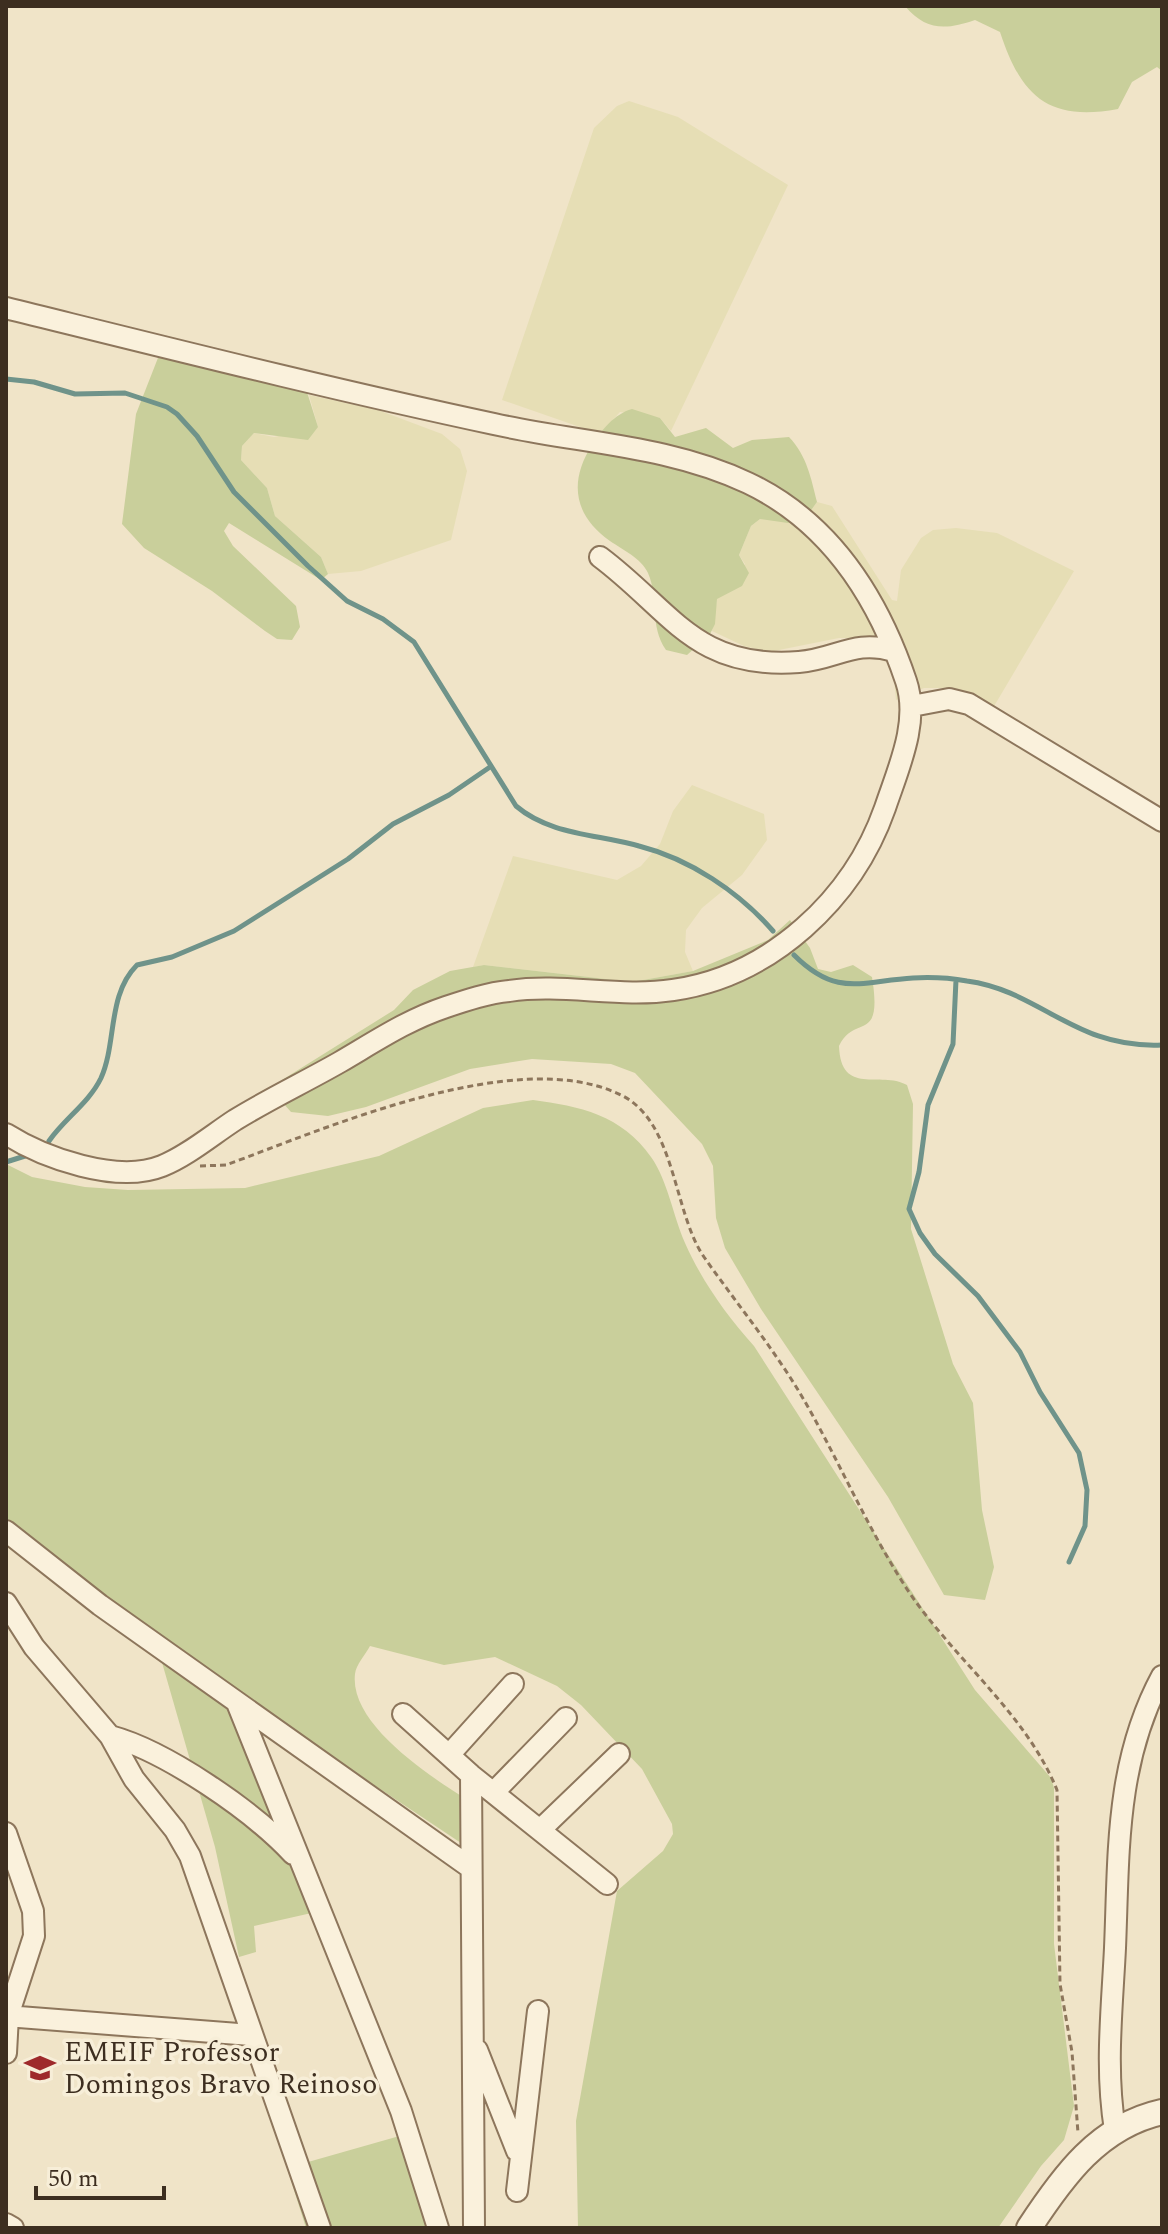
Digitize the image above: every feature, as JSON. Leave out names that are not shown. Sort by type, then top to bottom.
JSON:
[{"type":"street","points":[[6,308],[379,400],[513,429],[629,447],[701,464],[752,484],[810,526],[839,552],[864,586],[894,651],[912,706],[897,773],[866,852],[840,891],[809,927],[758,960],[709,982],[670,991],[513,990],[471,999],[411,1019],[264,1102],[159,1168],[117,1171],[84,1166],[49,1156],[6,1134]]},
{"type":"street","points":[[600,557],[631,581],[680,630],[714,650],[771,662],[817,660],[865,645],[894,651]]},
{"type":"street","points":[[912,706],[949,699],[969,704],[1162,821]]},
{"type":"street","points":[[6,1531],[100,1605],[471,1868]]},
{"type":"street","points":[[6,1603],[34,1647],[110,1736],[134,1779],[175,1830],[190,1856],[251,2035],[274,2088],[320,2228]]},
{"type":"street","points":[[1115,2130],[1108,2087],[1108,2030],[1114,1971],[1119,1819],[1126,1773],[1162,1676]]},
{"type":"street","points":[[449,1755],[513,1684]]},
{"type":"street","points":[[237,1703],[401,2111],[438,2228]]},
{"type":"street","points":[[403,1714],[471,1775],[607,1884]]},
{"type":"street","points":[[494,1792],[566,1718]]},
{"type":"street","points":[[110,1736],[138,1743],[221,1795],[270,1829],[302,1863]]},
{"type":"street","points":[[540,1830],[619,1754]]},
{"type":"street","points":[[471,1775],[474,2228]]},
{"type":"street","points":[[6,1833],[13,1867],[33,1911],[34,1936],[7,2016],[6,2053]]},
{"type":"street","points":[[517,2191],[538,2011]]},
{"type":"street","points":[[7,2016],[251,2035]]},
{"type":"street","points":[[473,2041],[519,2154]]},
{"type":"street","points":[[1029,2228],[1080,2157],[1115,2130],[1162,2112]]},
{"type":"street","points":[[6,2224],[13,2228]]},
{"type":"path","points":[[199,1166],[226,1165],[409,1098],[519,1079],[596,1085],[623,1096],[642,1110],[670,1160],[696,1245],[802,1397],[905,1587],[1017,1724],[1057,1790],[1060,1984],[1072,2052],[1080,2157]]},
{"type":"shaded area","points":[[629,101],[678,117],[788,185],[671,431],[660,418],[620,412],[600,434],[502,400],[594,128],[617,106]]},
{"type":"shaded area","points":[[309,395],[378,410],[442,434],[460,449],[467,471],[451,540],[361,571],[328,574],[321,557],[275,516],[267,488],[241,460],[242,446],[254,433],[274,437],[318,427]]},
{"type":"shaded area","points":[[817,502],[832,506],[892,600],[897,601],[901,570],[921,538],[933,530],[956,528],[997,533],[1074,571],[990,713],[949,688],[924,688],[896,700],[894,678],[876,638],[839,638],[769,652],[744,646],[712,631],[717,599],[745,564],[739,555],[751,526],[760,519],[804,520]]},
{"type":"shaded area","points":[[692,785],[764,814],[767,840],[742,875],[702,908],[686,930],[685,952],[693,971],[632,982],[484,965],[473,967],[513,856],[617,880],[641,866],[660,844],[673,811]]},
{"type":"green space","points":[[905,6],[1162,6],[1162,71],[1157,67],[1132,82],[1118,109],[1094,112],[1055,107],[1028,88],[1017,73],[1000,32],[975,20],[946,27],[929,24]]},
{"type":"green space","points":[[165,340],[301,373],[318,427],[308,440],[254,433],[242,446],[241,460],[267,488],[275,516],[321,557],[328,574],[321,580],[229,523],[224,531],[233,546],[296,606],[300,627],[292,640],[277,639],[265,631],[212,591],[144,548],[122,524],[136,414]]},
{"type":"green space","points":[[632,409],[660,418],[675,437],[706,428],[733,448],[752,440],[789,437],[804,460],[817,502],[804,520],[788,523],[760,519],[751,526],[739,555],[749,573],[742,586],[717,599],[715,624],[710,634],[687,655],[666,650],[661,641],[653,592],[645,568],[598,531],[588,520],[578,497],[580,472],[592,445],[614,419]]},
{"type":"green space","points":[[790,920],[810,948],[818,969],[831,972],[853,965],[872,977],[874,1012],[871,1020],[845,1036],[839,1046],[841,1062],[847,1072],[854,1077],[907,1085],[913,1104],[911,1229],[953,1364],[973,1403],[982,1510],[994,1567],[985,1600],[944,1595],[888,1497],[761,1309],[725,1248],[716,1218],[713,1166],[702,1144],[635,1073],[611,1064],[532,1059],[470,1069],[366,1107],[328,1116],[291,1112],[283,1103],[278,1087],[282,1080],[394,1010],[413,990],[450,971],[484,965],[632,982],[693,971],[768,940]]},
{"type":"green space","points":[[533,1100],[583,1110],[613,1122],[627,1131],[651,1157],[662,1177],[685,1243],[707,1284],[754,1346],[975,1690],[1051,1778],[1054,1788],[1054,1944],[1074,2106],[1064,2140],[1041,2166],[998,2228],[578,2228],[576,2121],[617,1891],[663,1851],[673,1834],[672,1824],[642,1769],[581,1705],[557,1686],[495,1657],[444,1665],[370,1646],[355,1674],[357,1693],[365,1712],[396,1748],[469,1801],[464,1845],[302,1737],[227,1700],[316,1912],[254,1926],[256,1952],[239,1957],[215,1847],[161,1659],[6,1542],[6,1164],[32,1177],[85,1187],[128,1190],[245,1188],[379,1156],[483,1108]]},
{"type":"green space","points":[[403,2135],[434,2228],[306,2228],[287,2168]]},
{"type":"waterway","points":[[6,379],[34,382],[75,394],[125,393],[167,407],[177,414],[197,436],[234,492],[308,566],[347,601],[383,619],[414,642],[516,806],[529,816],[559,828],[639,846],[677,859],[729,890],[773,931]]},
{"type":"waterway","points":[[49,1141],[101,1078],[121,990],[137,965],[172,957],[234,931],[348,859],[393,824],[449,795],[490,767]]},
{"type":"waterway","points":[[794,955],[823,977],[837,982],[850,984],[933,978],[993,987],[1105,1038],[1131,1044],[1162,1045]]},
{"type":"waterway","points":[[956,980],[953,1044],[928,1105],[919,1172],[909,1209],[920,1233],[935,1254],[978,1296],[1020,1352],[1040,1392],[1079,1453],[1087,1490],[1085,1526],[1069,1562]]},
{"type":"waterway","points":[[6,1162],[25,1156]]},
{"type":"place","name":"EMEIF Professor Domingos Bravo Reinoso","points":[[40,2068]]}]
